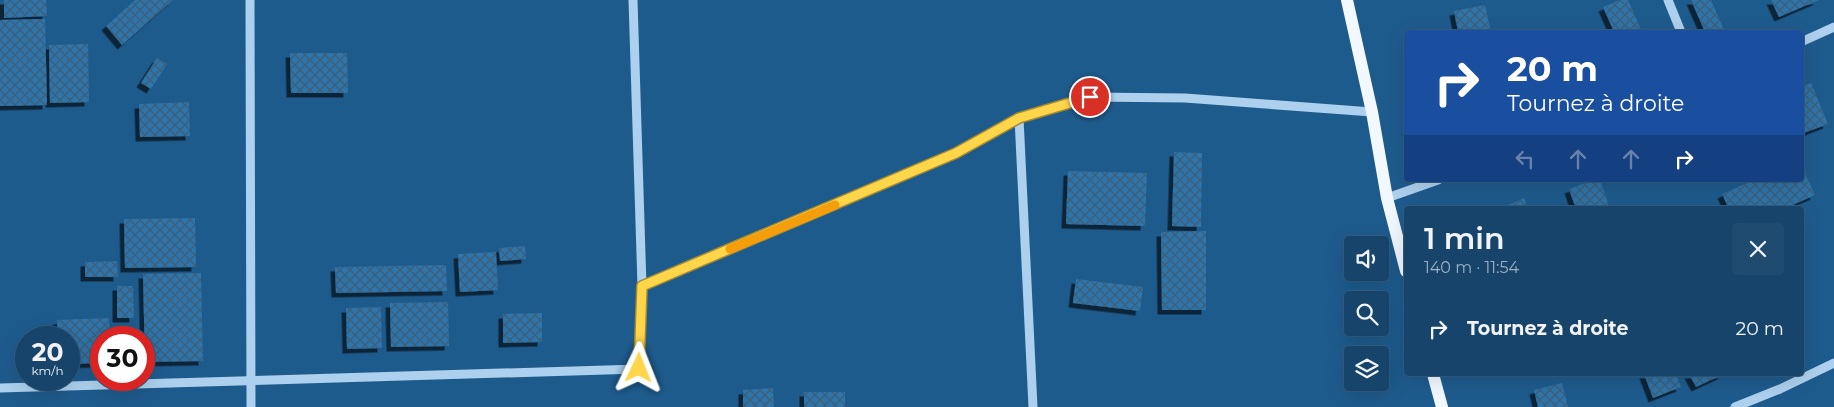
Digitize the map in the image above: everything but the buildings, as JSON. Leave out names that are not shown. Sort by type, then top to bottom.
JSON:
[{"type":"main road","points":[[1348,0],[1372,112],[1387,198],[1404,263]]},
{"type":"main road","points":[[1434,376],[1442,407]]},
{"type":"street","points":[[250,0],[251,407]]},
{"type":"street","points":[[0,388],[639,368],[642,286],[633,0]]},
{"type":"street","points":[[1668,0],[1680,30]]},
{"type":"street","points":[[1804,41],[1834,27]]},
{"type":"street","points":[[642,286],[956,153],[1019,118],[1090,97],[1185,98],[1372,112]]},
{"type":"street","points":[[1019,118],[1033,407]]},
{"type":"street","points":[[1387,198],[1432,182]]},
{"type":"street","points":[[1735,407],[1780,389],[1834,363]]},
{"type":"slow traffic","points":[[730,249],[835,205]]},
{"type":"route","points":[[639,368],[642,286],[956,153],[1019,118],[1090,97]]}]
